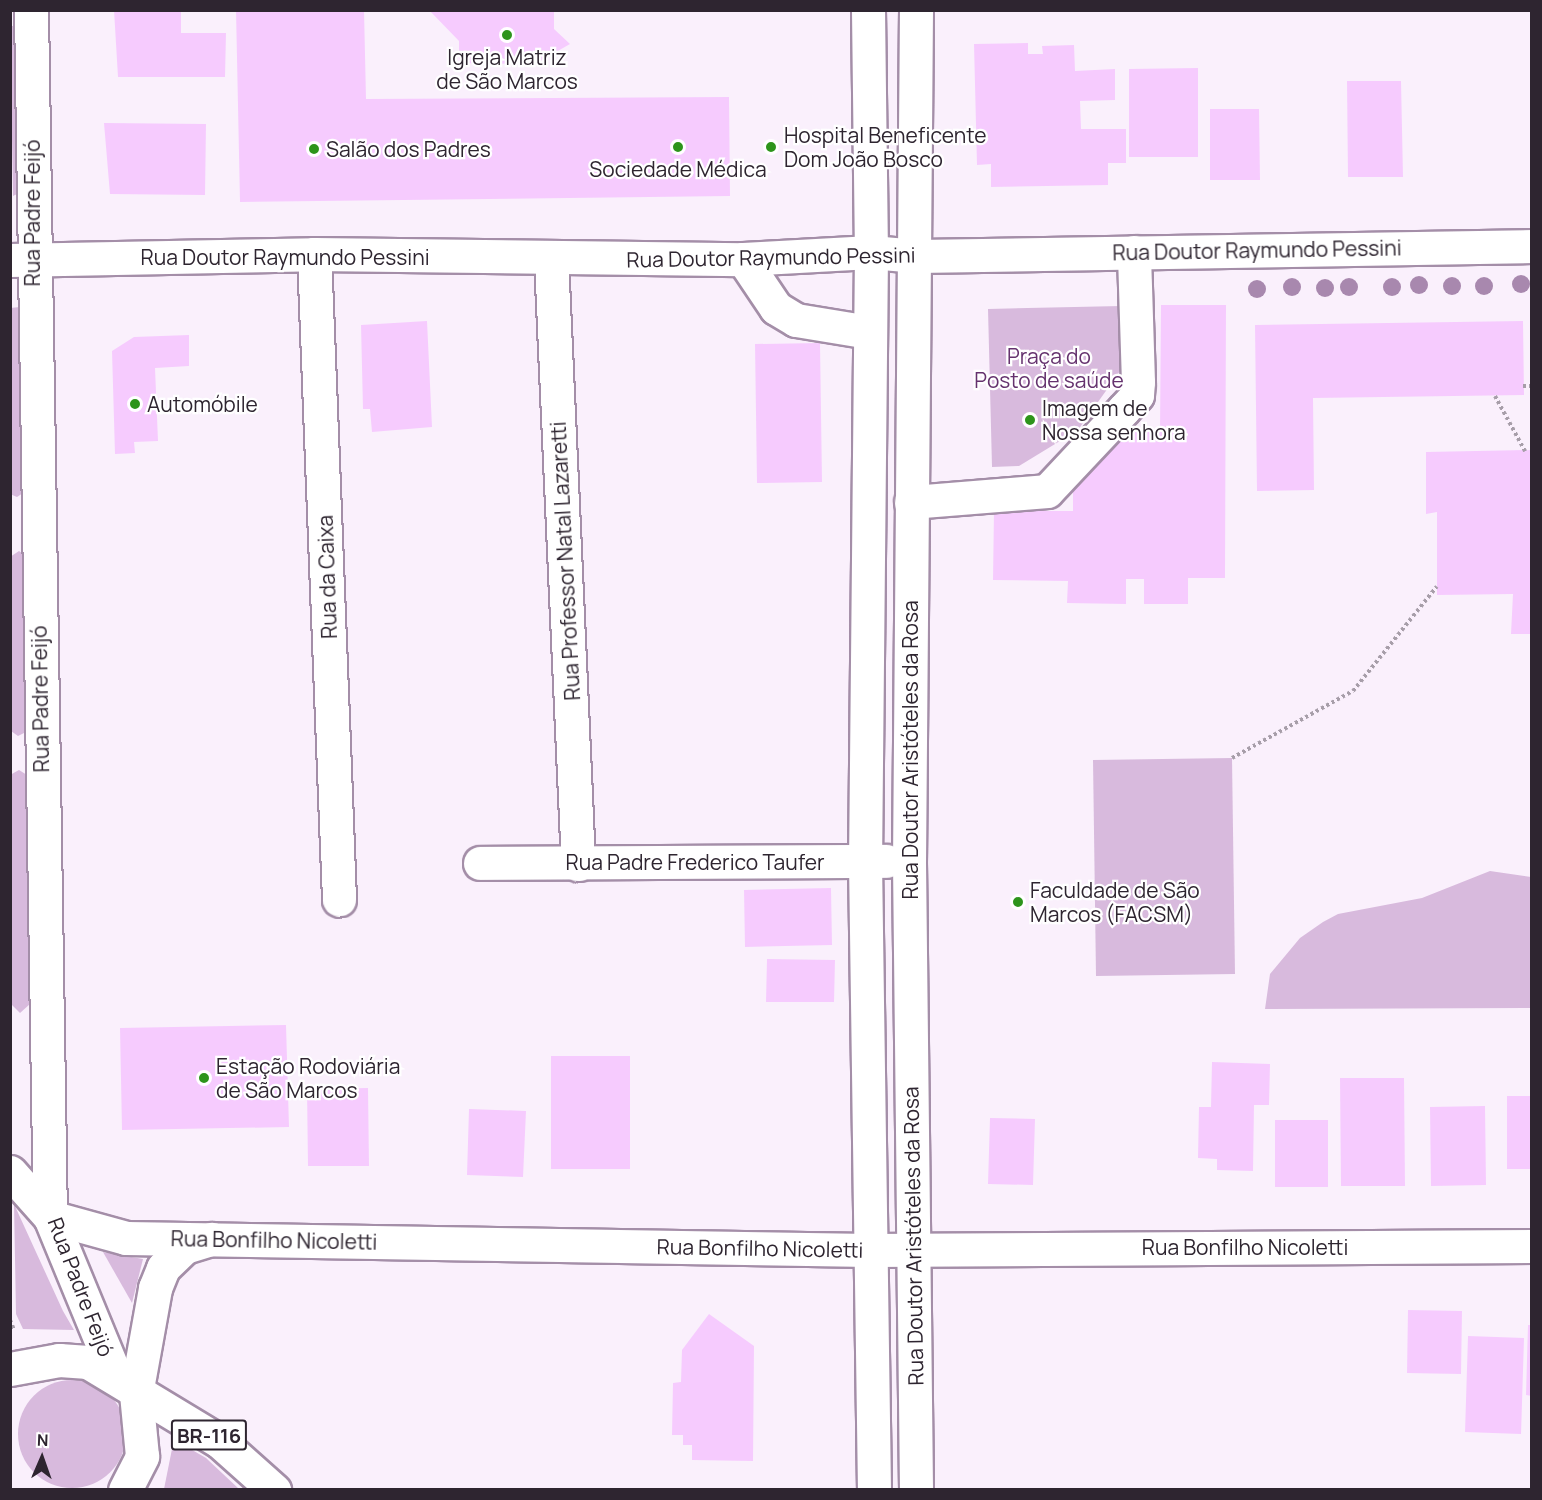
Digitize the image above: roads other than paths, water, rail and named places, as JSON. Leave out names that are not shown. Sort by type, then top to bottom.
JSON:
[{"type":"street","name":"Rua Padre Feijó","points":[[31,10],[21,260],[50,1217],[126,1384]]},
{"type":"street","name":"Rua Doutor Aristóteles da Rosa","points":[[868,10],[871,252],[866,861],[874,1490]]},
{"type":"street","name":"Rua Doutor Aristóteles da Rosa","points":[[916,10],[917,256],[910,502],[909,862],[916,1490]]},
{"type":"street","name":"Rua Doutor Raymundo Pessini","points":[[21,260],[314,254],[551,259],[743,259],[871,252],[917,256],[1532,246]]},
{"type":"street","points":[[910,502],[1047,491],[1125,409],[1137,395],[1138,382],[1134,252]]},
{"type":"street","name":"Rua da Caixa","points":[[314,254],[339,900]]},
{"type":"street","name":"Rua Professor Natal Lazaretti","points":[[551,259],[578,864]]},
{"type":"street","points":[[743,259],[776,308],[796,320],[869,332]]},
{"type":"street","name":"Rua Padre Frederico Taufer","points":[[480,863],[909,862]]},
{"type":"street","points":[[10,1172],[50,1217]]},
{"type":"street","name":"Rua Bonfilho Nicoletti","points":[[50,1217],[126,1238],[870,1250],[1532,1245]]},
{"type":"street","points":[[125,1490],[142,1456],[126,1384],[163,1268],[185,1247],[212,1239]]},
{"type":"street","name":"BR-116","points":[[10,1369],[59,1360],[88,1362],[219,1441],[274,1490]]},
{"type":"place","name":"Igreja Matriz de São Marcos","points":[[507,35]]},
{"type":"place","name":"Sociedade Médica","points":[[678,147]]},
{"type":"place","name":"Hospital Beneficente Dom João Bosco","points":[[771,147]]},
{"type":"place","name":"Salão dos Padres","points":[[314,149]]},
{"type":"place","name":"Automóbile","points":[[135,404]]},
{"type":"place","name":"Imagem de Nossa senhora","points":[[1030,420]]},
{"type":"place","name":"Faculdade de São Marcos (FACSM)","points":[[1018,902]]},
{"type":"place","name":"Estação Rodoviária de São Marcos","points":[[204,1078]]},
{"type":"park label","name":"Praça do Posto de saúde","points":[[1049,368]]}]
